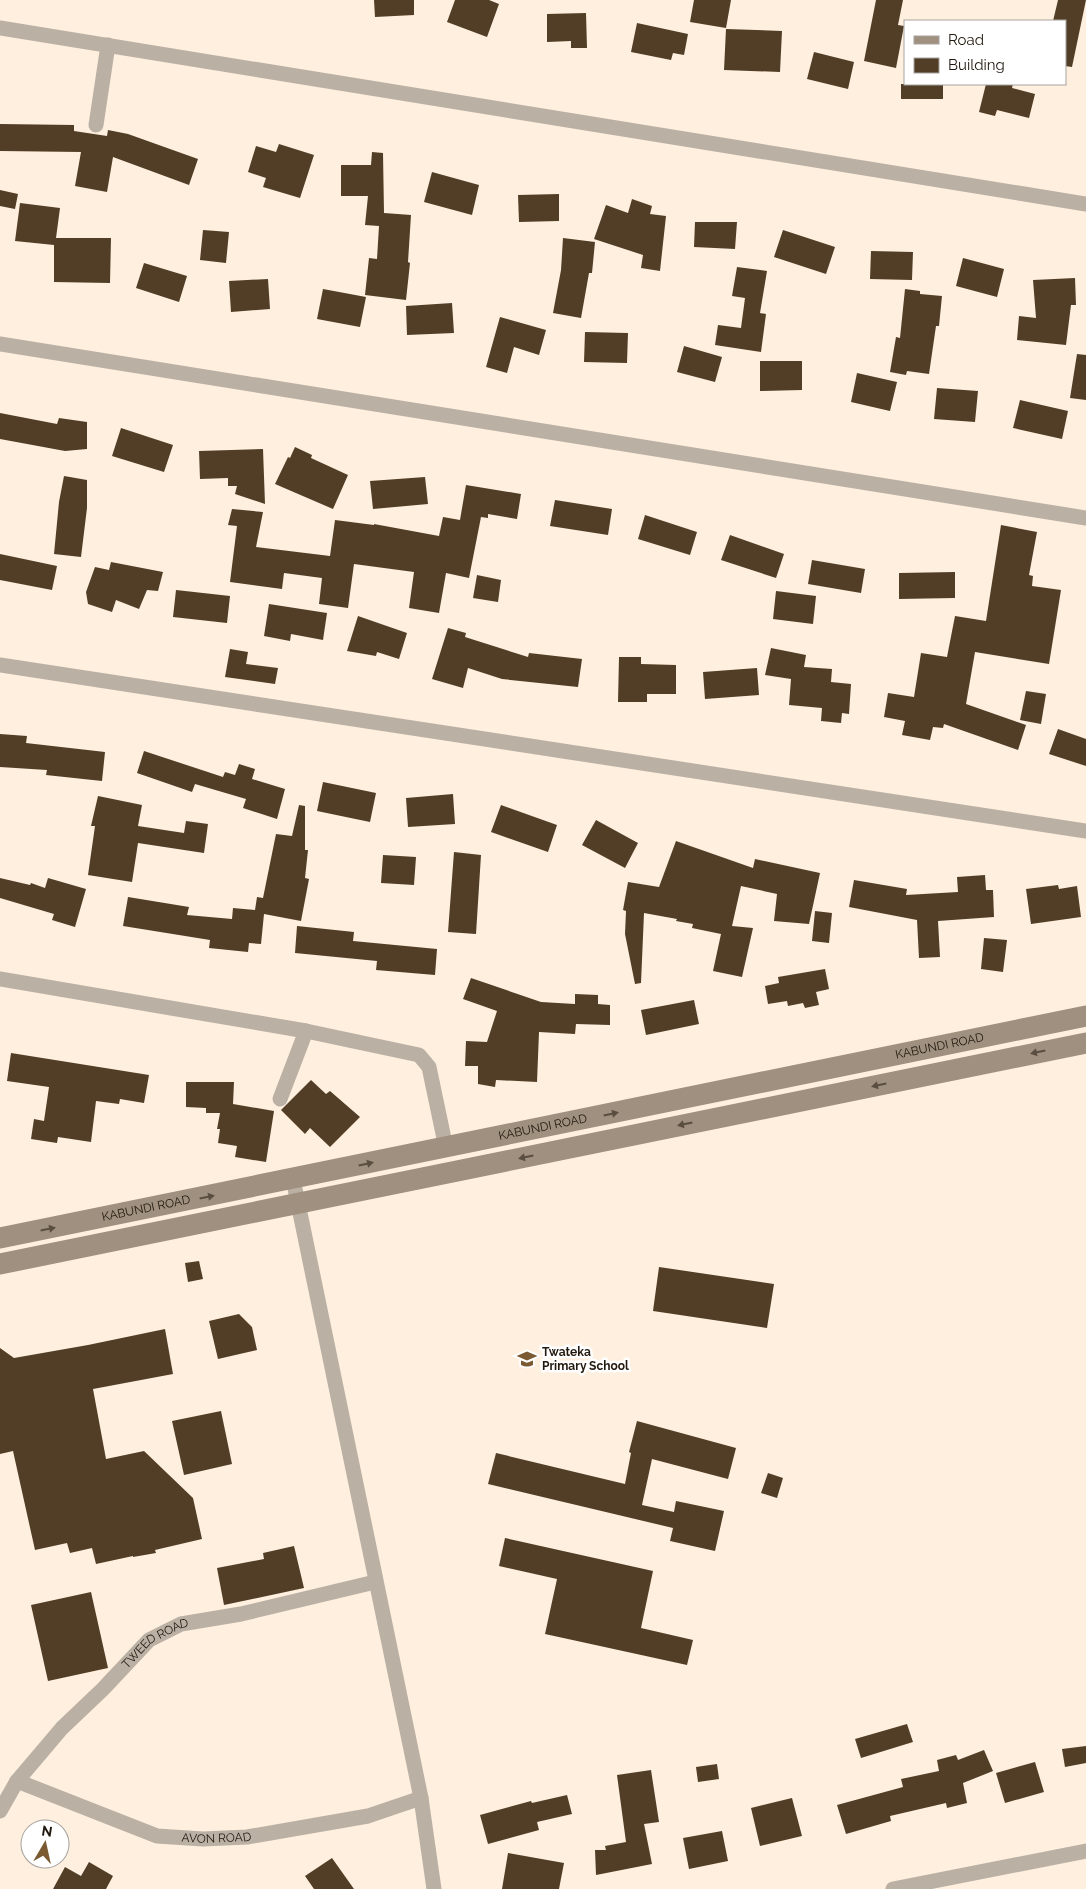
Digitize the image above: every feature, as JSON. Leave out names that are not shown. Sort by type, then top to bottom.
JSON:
[{"type":"street","points":[[0,28],[1086,204]]},
{"type":"street","points":[[96,125],[108,45]]},
{"type":"street","points":[[0,344],[1086,518]]},
{"type":"street","points":[[0,665],[1086,831]]},
{"type":"street","points":[[0,979],[306,1031],[419,1055],[429,1068],[446,1148]]},
{"type":"street","name":"KABUNDI ROAD","points":[[0,1238],[1086,1016]]},
{"type":"street","points":[[280,1100],[306,1031]]},
{"type":"street","name":"KABUNDI ROAD","points":[[0,1264],[1086,1043]]},
{"type":"street","points":[[718,1092],[723,1117]]},
{"type":"street","points":[[293,1179],[421,1798],[434,1889]]},
{"type":"street","name":"TWEED ROAD","points":[[0,1811],[17,1781],[62,1728],[103,1689],[149,1640],[182,1624],[241,1614],[375,1582]]},
{"type":"street","name":"AVON ROAD","points":[[17,1781],[156,1836],[203,1840],[247,1836],[368,1816],[421,1798]]},
{"type":"street","points":[[893,1889],[927,1886],[1086,1851]]},
{"type":"building","points":[[374,0],[414,0],[414,15],[375,17]]},
{"type":"building","points":[[455,0],[489,0],[499,4],[487,37],[447,22]]},
{"type":"building","points":[[694,0],[731,0],[726,28],[690,22]]},
{"type":"building","points":[[876,0],[903,0],[898,25],[904,26],[896,68],[864,61]]},
{"type":"building","points":[[1058,0],[1086,0],[1072,67],[1066,66],[1066,20],[1053,20]]},
{"type":"building","points":[[586,13],[587,48],[571,48],[571,41],[547,42],[547,14]]},
{"type":"building","points":[[637,23],[688,34],[684,55],[673,53],[671,60],[631,52]]},
{"type":"building","points":[[726,29],[782,31],[780,72],[724,70]]},
{"type":"building","points":[[814,52],[854,62],[848,89],[807,79]]},
{"type":"building","points":[[901,84],[943,85],[943,99],[901,99]]},
{"type":"building","points":[[986,85],[1013,85],[1012,88],[1035,94],[1029,118],[997,110],[995,116],[979,112]]},
{"type":"building","points":[[0,124],[74,125],[74,131],[107,136],[108,130],[128,134],[198,159],[189,185],[113,157],[107,192],[75,186],[81,152],[0,151]]},
{"type":"building","points":[[279,144],[314,155],[300,198],[263,187],[266,178],[248,172],[256,146],[276,152]]},
{"type":"building","points":[[372,152],[383,153],[384,213],[411,215],[408,262],[410,263],[406,300],[365,295],[369,258],[377,259],[379,226],[365,225],[368,196],[341,196],[341,165],[371,165]]},
{"type":"building","points":[[432,172],[479,185],[472,215],[424,202]]},
{"type":"building","points":[[0,190],[18,194],[15,209],[0,206]]},
{"type":"building","points":[[559,194],[559,221],[519,222],[518,195]]},
{"type":"building","points":[[632,199],[652,206],[650,214],[666,216],[660,271],[641,268],[643,255],[594,239],[606,205],[628,213]]},
{"type":"building","points":[[20,203],[60,208],[56,238],[111,238],[110,283],[54,282],[54,245],[15,241]]},
{"type":"building","points":[[695,222],[737,222],[735,249],[694,247]]},
{"type":"building","points":[[203,230],[229,232],[226,263],[200,260]]},
{"type":"building","points":[[783,230],[835,247],[826,274],[774,257]]},
{"type":"building","points":[[563,238],[595,242],[592,273],[589,273],[581,318],[553,313],[561,270]]},
{"type":"building","points":[[871,251],[913,252],[912,280],[870,279]]},
{"type":"building","points":[[963,258],[1004,269],[997,297],[956,286]]},
{"type":"building","points":[[144,263],[187,276],[179,302],[136,288]]},
{"type":"building","points":[[737,267],[767,271],[760,313],[766,314],[761,352],[715,345],[718,325],[741,328],[745,298],[732,296]]},
{"type":"building","points":[[1075,278],[1076,305],[1071,305],[1066,345],[1017,340],[1019,316],[1036,318],[1033,280]]},
{"type":"building","points":[[268,279],[270,309],[231,312],[229,281]]},
{"type":"building","points":[[323,289],[366,297],[360,327],[317,319]]},
{"type":"building","points":[[905,289],[920,291],[920,294],[942,296],[939,326],[936,326],[929,374],[907,371],[906,375],[890,372],[896,337],[900,338]]},
{"type":"building","points":[[452,303],[454,333],[407,335],[406,306]]},
{"type":"building","points":[[500,317],[546,330],[539,355],[514,347],[507,373],[486,367]]},
{"type":"building","points":[[585,332],[628,333],[627,363],[584,362]]},
{"type":"building","points":[[684,346],[722,357],[715,382],[677,372]]},
{"type":"building","points":[[1077,354],[1086,355],[1086,400],[1070,398]]},
{"type":"building","points":[[760,361],[802,361],[802,390],[760,391]]},
{"type":"building","points":[[857,373],[897,382],[890,411],[851,402]]},
{"type":"building","points":[[937,388],[978,391],[975,422],[934,419]]},
{"type":"building","points":[[1020,400],[1068,411],[1062,439],[1013,428]]},
{"type":"building","points":[[0,413],[57,424],[59,418],[87,422],[87,449],[65,451],[0,439]]},
{"type":"building","points":[[121,428],[173,445],[164,472],[112,456]]},
{"type":"building","points":[[295,447],[312,455],[311,458],[348,475],[333,509],[275,484]]},
{"type":"building","points":[[263,449],[265,504],[235,494],[237,486],[228,486],[228,478],[200,479],[199,451]]},
{"type":"building","points":[[64,476],[87,480],[87,508],[81,557],[54,554],[59,502]]},
{"type":"building","points":[[425,477],[428,504],[373,509],[370,481]]},
{"type":"building","points":[[466,485],[521,494],[517,519],[488,514],[488,518],[481,517],[469,578],[446,573],[439,613],[409,608],[414,572],[354,564],[348,608],[319,604],[322,578],[284,573],[282,589],[230,582],[237,526],[228,525],[232,509],[263,512],[256,547],[330,556],[335,520],[374,524],[439,536],[443,517],[460,520]]},
{"type":"building","points":[[555,500],[612,509],[608,535],[550,526]]},
{"type":"building","points":[[645,515],[697,532],[690,555],[638,539]]},
{"type":"building","points":[[1001,525],[1037,532],[1029,575],[1033,576],[1032,586],[1061,590],[1049,664],[975,652],[966,704],[1026,725],[1018,750],[944,724],[943,728],[933,727],[930,740],[902,735],[905,721],[884,717],[888,693],[914,697],[921,653],[947,657],[955,616],[986,621]]},
{"type":"building","points":[[730,535],[784,554],[776,578],[721,560]]},
{"type":"building","points":[[0,554],[57,566],[52,590],[0,580]]},
{"type":"building","points":[[812,560],[865,569],[861,593],[808,584]]},
{"type":"building","points":[[111,562],[163,572],[158,591],[147,590],[139,609],[116,600],[112,612],[88,604],[86,592],[95,567],[109,570]]},
{"type":"building","points":[[955,572],[955,598],[899,599],[899,573]]},
{"type":"building","points":[[477,575],[501,580],[498,602],[473,598]]},
{"type":"building","points":[[176,590],[230,596],[227,623],[173,617]]},
{"type":"building","points":[[776,591],[816,596],[813,624],[773,619]]},
{"type":"building","points":[[269,604],[327,613],[323,640],[291,634],[290,641],[264,636]]},
{"type":"building","points":[[358,616],[407,633],[399,659],[377,652],[376,656],[347,651]]},
{"type":"building","points":[[448,628],[466,633],[465,637],[528,657],[529,653],[582,659],[578,687],[502,679],[468,668],[463,688],[432,679]]},
{"type":"building","points":[[771,648],[806,655],[804,667],[832,669],[831,682],[851,684],[849,714],[842,713],[841,723],[821,721],[822,708],[789,705],[791,679],[765,675]]},
{"type":"building","points":[[230,649],[248,652],[246,664],[278,668],[275,684],[225,677]]},
{"type":"building","points":[[619,657],[641,657],[641,664],[676,665],[676,694],[647,694],[647,702],[618,702]]},
{"type":"building","points":[[757,668],[759,695],[705,699],[703,672]]},
{"type":"building","points":[[1026,691],[1046,694],[1041,724],[1020,720]]},
{"type":"building","points":[[1058,729],[1086,739],[1086,766],[1049,754]]},
{"type":"building","points":[[0,734],[27,736],[26,743],[105,752],[102,781],[46,775],[47,770],[0,767]]},
{"type":"building","points":[[144,751],[223,777],[225,772],[235,775],[239,764],[255,769],[252,779],[285,789],[277,819],[243,808],[246,799],[195,784],[192,792],[137,773]]},
{"type":"building","points":[[323,782],[376,793],[370,822],[317,811]]},
{"type":"building","points":[[453,794],[455,824],[408,827],[406,798]]},
{"type":"building","points":[[98,796],[142,805],[138,826],[184,833],[186,821],[208,824],[204,853],[138,843],[132,882],[88,875],[95,826],[91,826]]},
{"type":"building","points":[[299,805],[305,806],[305,850],[308,850],[305,878],[309,879],[301,921],[264,914],[261,944],[249,943],[248,952],[209,948],[210,940],[123,926],[128,897],[189,907],[187,915],[232,919],[233,908],[255,910],[257,897],[263,898],[276,834],[292,836]]},
{"type":"building","points":[[501,805],[557,825],[548,852],[491,832]]},
{"type":"building","points":[[596,820],[638,843],[625,868],[582,845]]},
{"type":"building","points":[[676,841],[753,868],[755,859],[820,873],[809,924],[774,921],[777,894],[741,886],[732,926],[753,928],[742,977],[713,971],[721,934],[692,928],[693,924],[676,921],[677,919],[644,913],[641,983],[635,984],[625,934],[626,911],[623,910],[628,882],[659,887]]},
{"type":"building","points":[[454,852],[481,855],[476,934],[448,932]]},
{"type":"building","points":[[383,855],[416,857],[414,885],[381,883]]},
{"type":"building","points":[[985,875],[986,890],[993,890],[994,917],[938,921],[940,957],[919,958],[917,920],[849,907],[854,880],[907,889],[906,895],[958,892],[957,877]]},
{"type":"building","points":[[0,878],[30,885],[31,883],[45,888],[48,878],[86,889],[75,927],[52,920],[54,914],[0,898]]},
{"type":"building","points":[[1058,885],[1059,889],[1077,886],[1081,917],[1031,924],[1026,889]]},
{"type":"building","points":[[815,911],[832,913],[829,943],[812,941]]},
{"type":"building","points":[[297,926],[354,932],[353,941],[437,949],[435,975],[376,970],[377,961],[295,953]]},
{"type":"building","points":[[984,938],[1007,940],[1003,972],[981,969]]},
{"type":"building","points":[[825,969],[829,989],[816,992],[819,1005],[805,1008],[803,1003],[788,1006],[787,1001],[768,1004],[765,986],[779,983],[778,977]]},
{"type":"building","points":[[471,978],[541,1002],[575,1004],[575,994],[598,995],[598,1004],[610,1005],[610,1025],[576,1024],[575,1034],[539,1032],[537,1082],[496,1080],[495,1087],[478,1084],[478,1066],[465,1066],[466,1041],[487,1042],[497,1011],[463,999]]},
{"type":"building","points":[[694,1000],[699,1024],[646,1035],[641,1010]]},
{"type":"building","points":[[11,1053],[149,1075],[144,1103],[120,1099],[119,1104],[96,1101],[91,1142],[58,1137],[57,1143],[31,1139],[34,1119],[44,1121],[49,1087],[7,1081]]},
{"type":"building","points":[[311,1080],[326,1094],[330,1091],[360,1117],[330,1147],[310,1128],[305,1134],[281,1110]]},
{"type":"building","points":[[186,1082],[234,1082],[233,1104],[274,1111],[266,1162],[235,1157],[237,1146],[218,1143],[220,1129],[217,1129],[220,1113],[206,1113],[206,1108],[186,1107]]},
{"type":"building","points":[[199,1261],[203,1279],[188,1282],[185,1263]]},
{"type":"building","points":[[659,1267],[774,1284],[767,1328],[653,1311]]},
{"type":"building","points":[[239,1314],[252,1327],[257,1350],[218,1359],[209,1321]]},
{"type":"building","points":[[165,1329],[173,1374],[93,1389],[106,1459],[144,1451],[193,1498],[202,1539],[155,1550],[156,1553],[96,1564],[92,1548],[70,1553],[67,1543],[35,1550],[13,1451],[0,1454],[0,1348],[14,1358]]},
{"type":"building","points":[[221,1411],[232,1464],[184,1475],[172,1421]]},
{"type":"building","points":[[637,1421],[736,1448],[728,1479],[652,1459],[642,1505],[674,1512],[676,1501],[724,1511],[715,1551],[670,1541],[673,1528],[488,1484],[496,1453],[625,1484],[631,1453],[629,1452]]},
{"type":"building","points":[[768,1473],[783,1478],[777,1498],[761,1493]]},
{"type":"building","points":[[505,1538],[653,1571],[641,1628],[693,1640],[687,1665],[545,1634],[557,1579],[499,1566]]},
{"type":"building","points":[[294,1546],[304,1588],[224,1605],[217,1568],[264,1559],[263,1553]]},
{"type":"building","points":[[91,1592],[108,1668],[48,1681],[31,1605]]},
{"type":"building","points":[[907,1724],[913,1742],[861,1758],[855,1739]]},
{"type":"building","points":[[1086,1746],[1086,1763],[1065,1767],[1062,1749]]},
{"type":"building","points":[[984,1750],[993,1771],[963,1783],[967,1803],[947,1808],[946,1803],[890,1816],[891,1821],[846,1834],[837,1805],[903,1787],[901,1779],[939,1771],[937,1760],[956,1755],[958,1760]]},
{"type":"building","points":[[1035,1762],[1044,1792],[1005,1803],[996,1773]]},
{"type":"building","points":[[717,1764],[719,1779],[698,1782],[696,1767]]},
{"type":"building","points":[[651,1770],[659,1822],[644,1824],[652,1864],[596,1875],[595,1850],[606,1850],[605,1846],[626,1842],[617,1775]]},
{"type":"building","points":[[567,1795],[572,1814],[537,1822],[539,1830],[488,1844],[480,1815],[531,1801],[532,1803]]},
{"type":"building","points":[[792,1798],[802,1836],[760,1846],[751,1808]]},
{"type":"building","points":[[722,1831],[728,1861],[689,1869],[683,1838]]},
{"type":"building","points":[[508,1853],[564,1863],[559,1889],[502,1889]]},
{"type":"building","points":[[332,1858],[354,1889],[314,1889],[305,1876]]},
{"type":"building","points":[[89,1862],[113,1876],[106,1889],[53,1889],[64,1869],[69,1869],[81,1876]]},
{"type":"place","name":"Twateka Primary School","points":[[527,1359]]}]
